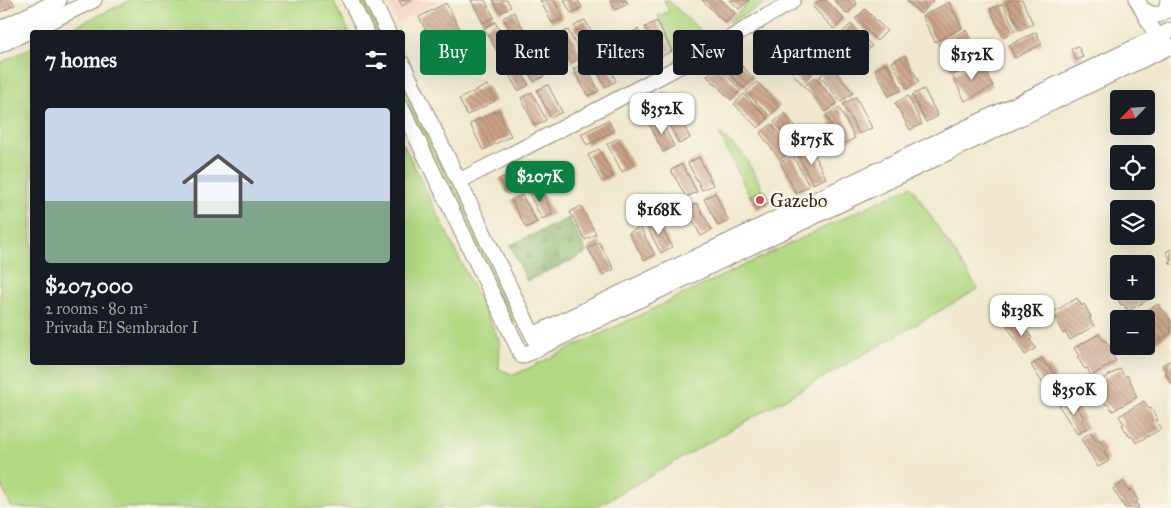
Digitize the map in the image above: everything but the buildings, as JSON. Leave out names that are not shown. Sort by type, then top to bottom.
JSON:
[{"type":"street","points":[[0,28],[59,0]]},
{"type":"street","points":[[31,30],[94,0]]},
{"type":"street","points":[[350,0],[365,30]]},
{"type":"street","points":[[372,0],[387,30]]},
{"type":"street","points":[[459,181],[617,100],[733,37],[794,0]]},
{"type":"street","points":[[1140,4],[1149,13],[1158,15],[1166,11],[1170,0]]},
{"type":"street","points":[[1140,4],[1157,37],[1171,45]]},
{"type":"street","points":[[405,114],[522,356],[536,341],[1171,30]]},
{"type":"street","points":[[0,45],[30,31]]},
{"type":"street","points":[[536,341],[1171,45]]},
{"type":"street","points":[[405,69],[536,341]]},
{"type":"shaded area","points":[[387,0],[440,0],[397,23]]},
{"type":"green space","points":[[131,0],[333,0],[348,30],[67,30]]},
{"type":"green space","points":[[356,0],[364,0],[379,30],[371,30]]},
{"type":"green space","points":[[664,0],[668,0],[700,30],[673,30],[673,49],[658,16],[669,11]]},
{"type":"green space","points":[[750,0],[770,1],[728,23]]},
{"type":"green space","points":[[30,48],[30,365],[405,365],[405,147],[500,342],[499,369],[514,375],[911,186],[978,289],[594,508],[12,508],[0,483],[0,63]]},
{"type":"green space","points":[[405,82],[519,318],[514,322],[509,318],[405,100]]},
{"type":"green space","points":[[719,133],[741,152],[763,191],[750,197]]},
{"type":"green space","points":[[569,218],[587,253],[527,281],[510,245]]},
{"type":"place","name":"Gazebo","points":[[760,200]]}]
